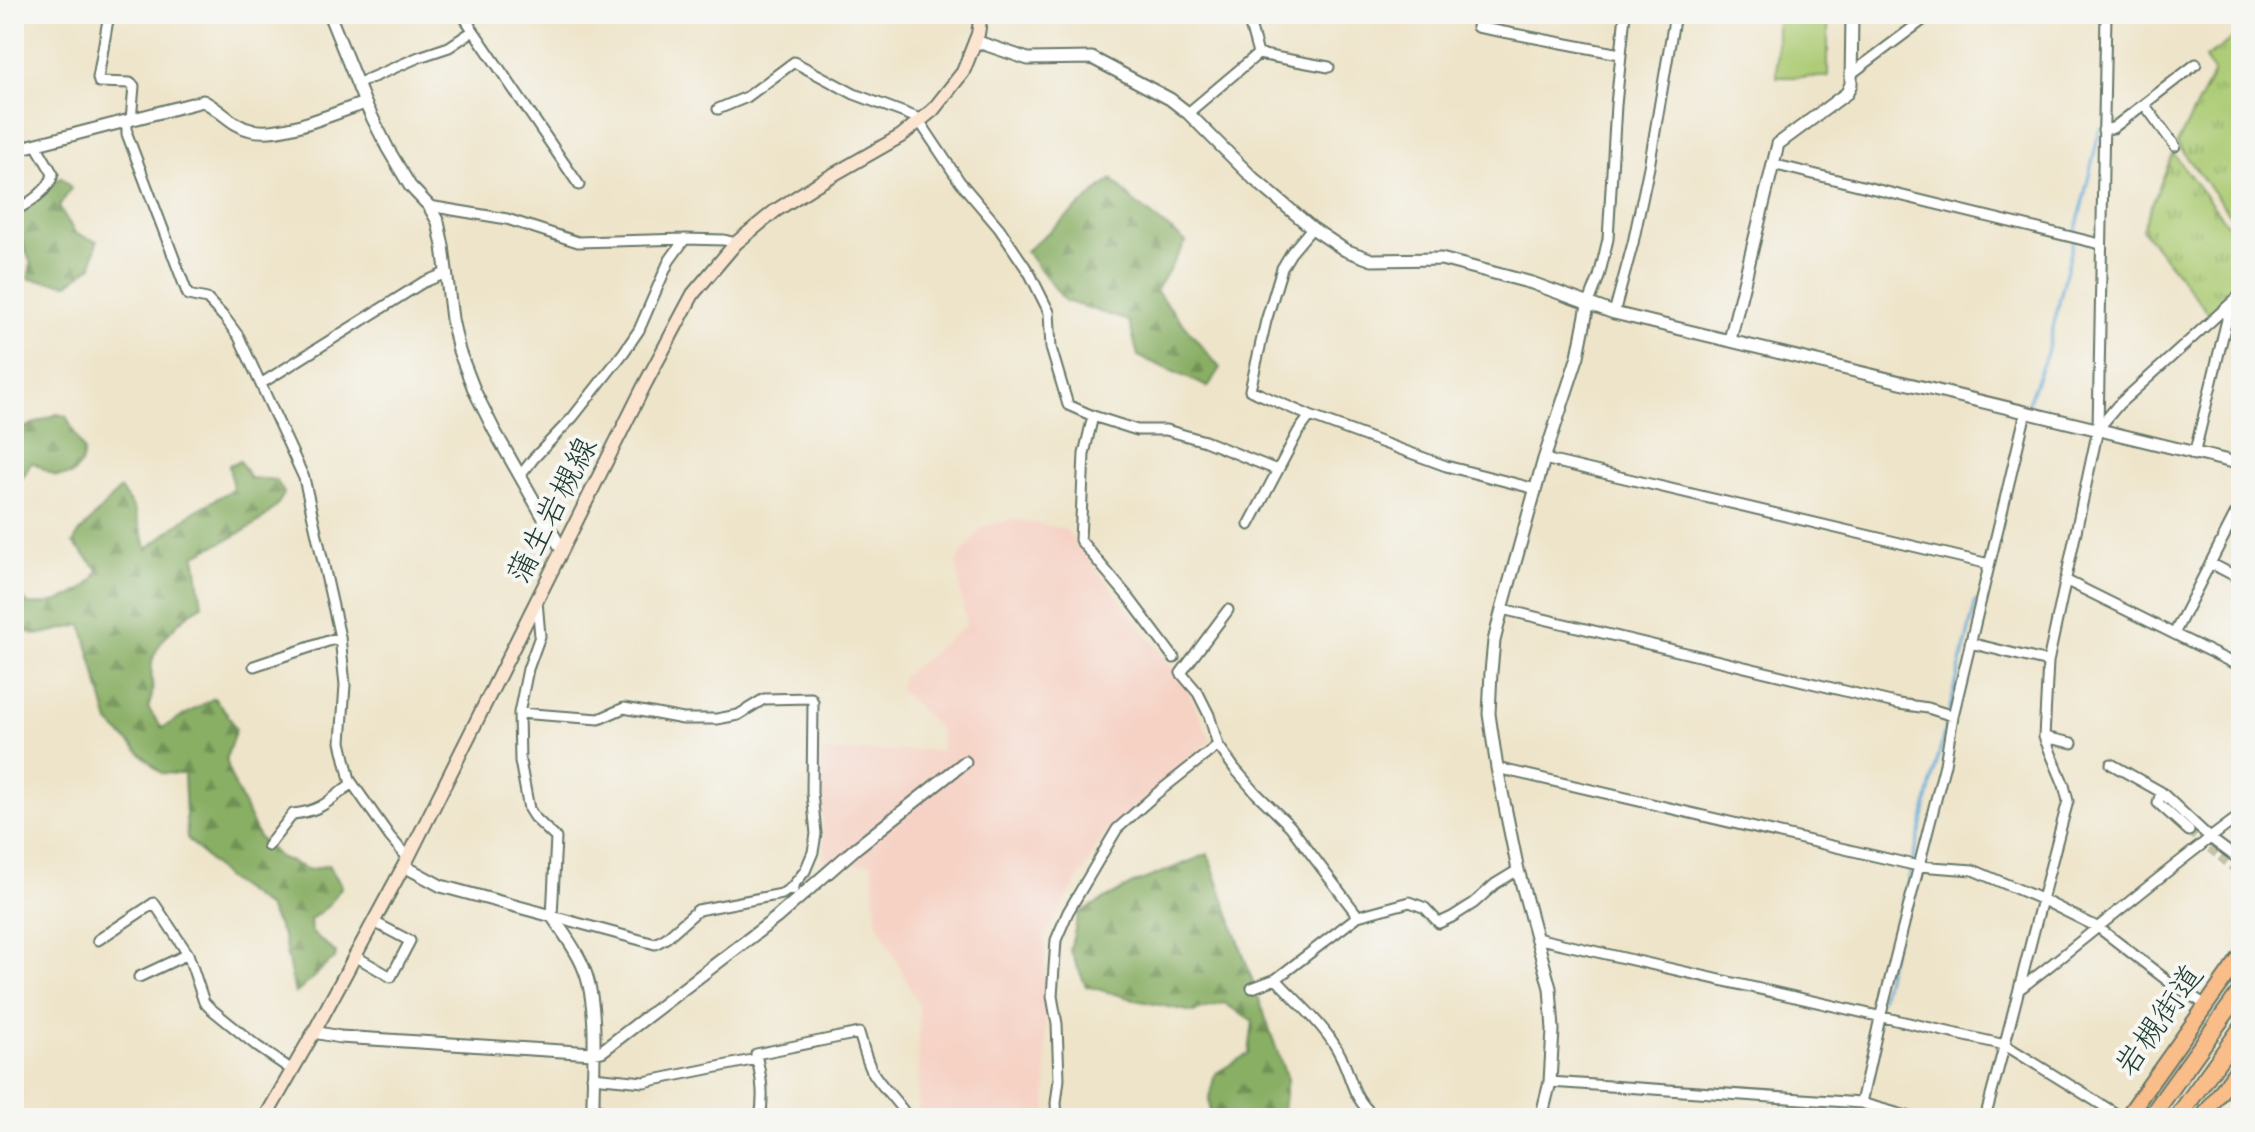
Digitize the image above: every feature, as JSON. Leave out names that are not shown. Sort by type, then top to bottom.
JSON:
[{"type":"highway","name":"岩槻街道","points":[[2124,1118],[2241,956]]},
{"type":"highway","points":[[2150,1118],[2241,991]]},
{"type":"highway","points":[[2177,1118],[2241,1029]]},
{"type":"highway","points":[[2202,1118],[2241,1064]]},
{"type":"main road","name":"蒲生岩槻線","points":[[265,1118],[406,862],[693,294],[736,243],[791,199],[920,122],[963,72],[981,14]]},
{"type":"street","points":[[109,14],[99,82],[130,83],[134,86],[127,134],[188,295],[207,299],[233,327],[262,383],[304,478],[340,637],[345,685],[341,742],[352,783],[406,862],[441,886],[655,944],[698,910],[795,893]]},
{"type":"street","points":[[329,14],[365,103],[388,149],[410,186],[429,206],[438,222],[459,351],[475,392],[562,550]]},
{"type":"street","points":[[462,14],[579,185]]},
{"type":"street","points":[[1247,14],[1258,54]]},
{"type":"street","points":[[1481,14],[1477,27],[1620,54]]},
{"type":"street","points":[[1541,1118],[1550,1082],[1553,1030],[1550,988],[1518,870],[1497,768],[1489,714],[1494,641],[1544,459],[1578,356],[1588,305],[1599,277],[1608,239],[1625,14]]},
{"type":"street","points":[[1614,313],[1649,167],[1675,14]]},
{"type":"street","points":[[1730,340],[1778,144],[1847,93],[1851,84],[1852,14]]},
{"type":"street","points":[[1851,74],[1931,14]]},
{"type":"street","points":[[1985,1118],[2068,801],[2044,737],[2048,662],[2098,429],[2106,14]]},
{"type":"street","points":[[357,84],[449,47],[473,31]]},
{"type":"street","points":[[975,41],[1028,59],[1092,58],[1170,99],[1254,179],[1312,228],[1345,250],[1372,260],[1441,259],[1532,283],[1614,313],[2241,464]]},
{"type":"street","points":[[1188,113],[1258,54]]},
{"type":"street","points":[[1258,54],[1329,67]]},
{"type":"street","points":[[718,109],[747,97],[794,62],[854,94],[915,117],[1030,274],[1049,312],[1051,348],[1068,405],[1137,430],[1166,430],[1192,437],[1277,470]]},
{"type":"street","points":[[2103,130],[2113,128],[2196,64]]},
{"type":"street","points":[[14,150],[203,101],[249,130],[266,131],[292,127],[365,103]]},
{"type":"street","points":[[2144,104],[2175,146]]},
{"type":"street","points":[[14,211],[27,205],[52,181],[53,174],[36,145]]},
{"type":"street","points":[[1772,164],[2100,244]]},
{"type":"street","points":[[429,206],[507,219],[578,242],[685,239],[736,243]]},
{"type":"street","points":[[1312,228],[1282,268],[1250,390],[1310,416],[1446,466],[1536,489]]},
{"type":"street","points":[[520,476],[573,417],[631,341],[669,261],[685,239]]},
{"type":"street","points":[[262,383],[422,283],[446,273]]},
{"type":"street","points":[[2098,429],[2118,405],[2241,294]]},
{"type":"street","points":[[2194,455],[2231,303]]},
{"type":"street","points":[[1861,1103],[1945,764],[1953,716],[2026,412]]},
{"type":"street","points":[[1093,416],[1084,454],[1080,540],[1174,658]]},
{"type":"street","points":[[1249,525],[1298,432],[1310,416]]},
{"type":"street","points":[[1544,459],[1989,564]]},
{"type":"street","points":[[2174,634],[2241,503]]},
{"type":"street","points":[[2210,563],[2241,579]]},
{"type":"street","points":[[2065,580],[2241,667]]},
{"type":"street","points":[[537,601],[540,636],[528,669],[519,713],[520,761],[529,809],[556,838],[552,916],[585,971],[591,1004],[593,1118]]},
{"type":"street","points":[[1502,609],[1953,716]]},
{"type":"street","points":[[1228,610],[1181,673],[1198,693],[1218,745],[1256,793],[1290,826],[1358,916]]},
{"type":"street","points":[[254,666],[340,637]]},
{"type":"street","points":[[1970,643],[2048,662]]},
{"type":"street","points":[[519,713],[599,719],[624,708],[683,719],[717,719],[738,715],[764,699],[811,698],[812,793],[816,834],[813,852],[795,893]]},
{"type":"street","points":[[2044,737],[2072,743]]},
{"type":"street","points":[[1057,1118],[1057,1024],[1052,996],[1056,940],[1068,912],[1117,829],[1218,745]]},
{"type":"street","points":[[314,1032],[340,1037],[593,1053],[610,1047],[795,893],[965,762]]},
{"type":"street","points":[[2111,764],[2161,792],[2210,838],[2241,861]]},
{"type":"street","points":[[1497,768],[1918,866],[1973,870],[2099,928],[2168,981],[2206,1005]]},
{"type":"street","points":[[268,846],[293,814],[311,812],[321,807],[352,783]]},
{"type":"street","points":[[2161,792],[2158,803],[2189,831]]},
{"type":"street","points":[[2021,988],[2241,815]]},
{"type":"street","points":[[1252,988],[1276,979],[1358,916],[1410,902],[1425,908],[1439,923],[1474,903],[1495,884],[1518,870]]},
{"type":"street","points":[[98,940],[154,903],[188,954],[204,1002],[258,1047],[292,1070]]},
{"type":"street","points":[[355,956],[391,977],[410,941],[374,922]]},
{"type":"street","points":[[1536,938],[2005,1045],[2124,1118]]},
{"type":"street","points":[[139,977],[188,954]]},
{"type":"street","points":[[1276,979],[1336,1047],[1357,1099],[1376,1118]]},
{"type":"street","points":[[760,1118],[763,1089],[756,1054],[859,1033],[870,1067],[908,1118]]},
{"type":"street","points":[[592,1077],[644,1082],[757,1059]]},
{"type":"street","points":[[1550,1082],[1861,1103],[1914,1118]]},
{"type":"shaded area","points":[[1012,519],[1065,529],[1186,686],[1211,740],[1107,831],[1044,937],[1047,1118],[918,1118],[919,1007],[877,921],[872,863],[824,867],[820,752],[942,750],[940,730],[899,689],[902,677],[966,625],[956,562],[982,527]]},
{"type":"green space","points":[[1777,14],[1828,14],[1828,77],[1777,77]]},
{"type":"green space","points":[[2241,33],[2241,229],[2177,144],[2214,72],[2205,58]]},
{"type":"green space","points":[[2173,153],[2241,243],[2241,289],[2210,315],[2142,229]]},
{"type":"green space","points":[[61,177],[71,188],[59,207],[76,234],[97,241],[92,266],[68,284],[28,279],[31,264],[14,220],[14,215]]},
{"type":"green space","points":[[1112,179],[1132,200],[1186,242],[1156,291],[1220,368],[1208,387],[1138,356],[1129,321],[1065,301],[1026,251]]},
{"type":"green space","points":[[57,414],[66,416],[84,452],[81,464],[72,475],[56,476],[32,462],[16,488],[23,510],[14,528],[14,432]]},
{"type":"green space","points":[[240,461],[250,478],[276,480],[284,493],[258,522],[195,555],[202,605],[180,622],[154,655],[152,695],[148,708],[162,728],[214,698],[236,729],[226,758],[231,777],[259,838],[279,857],[309,870],[328,865],[342,886],[329,905],[310,920],[311,932],[336,953],[335,959],[295,994],[283,936],[268,908],[225,877],[187,838],[184,774],[161,773],[109,723],[82,625],[36,635],[14,626],[14,586],[28,604],[48,603],[69,597],[94,578],[98,569],[73,543],[120,489],[133,507],[147,549],[192,513],[233,489],[229,465]]},
{"type":"green space","points":[[1208,854],[1287,1079],[1282,1118],[1211,1118],[1209,1098],[1215,1074],[1249,1053],[1253,1022],[1224,1003],[1193,1012],[1086,986],[1070,950],[1079,913],[1133,884]]},
{"type":"waterway","points":[[2105,124],[2109,121],[2110,58]]},
{"type":"waterway","points":[[2026,408],[2047,353],[2100,129]]},
{"type":"waterway","points":[[1913,861],[1976,601]]},
{"type":"waterway","points":[[1881,998],[1911,869]]},
{"type":"tunnel","points":[[2189,831],[2241,874]]}]
